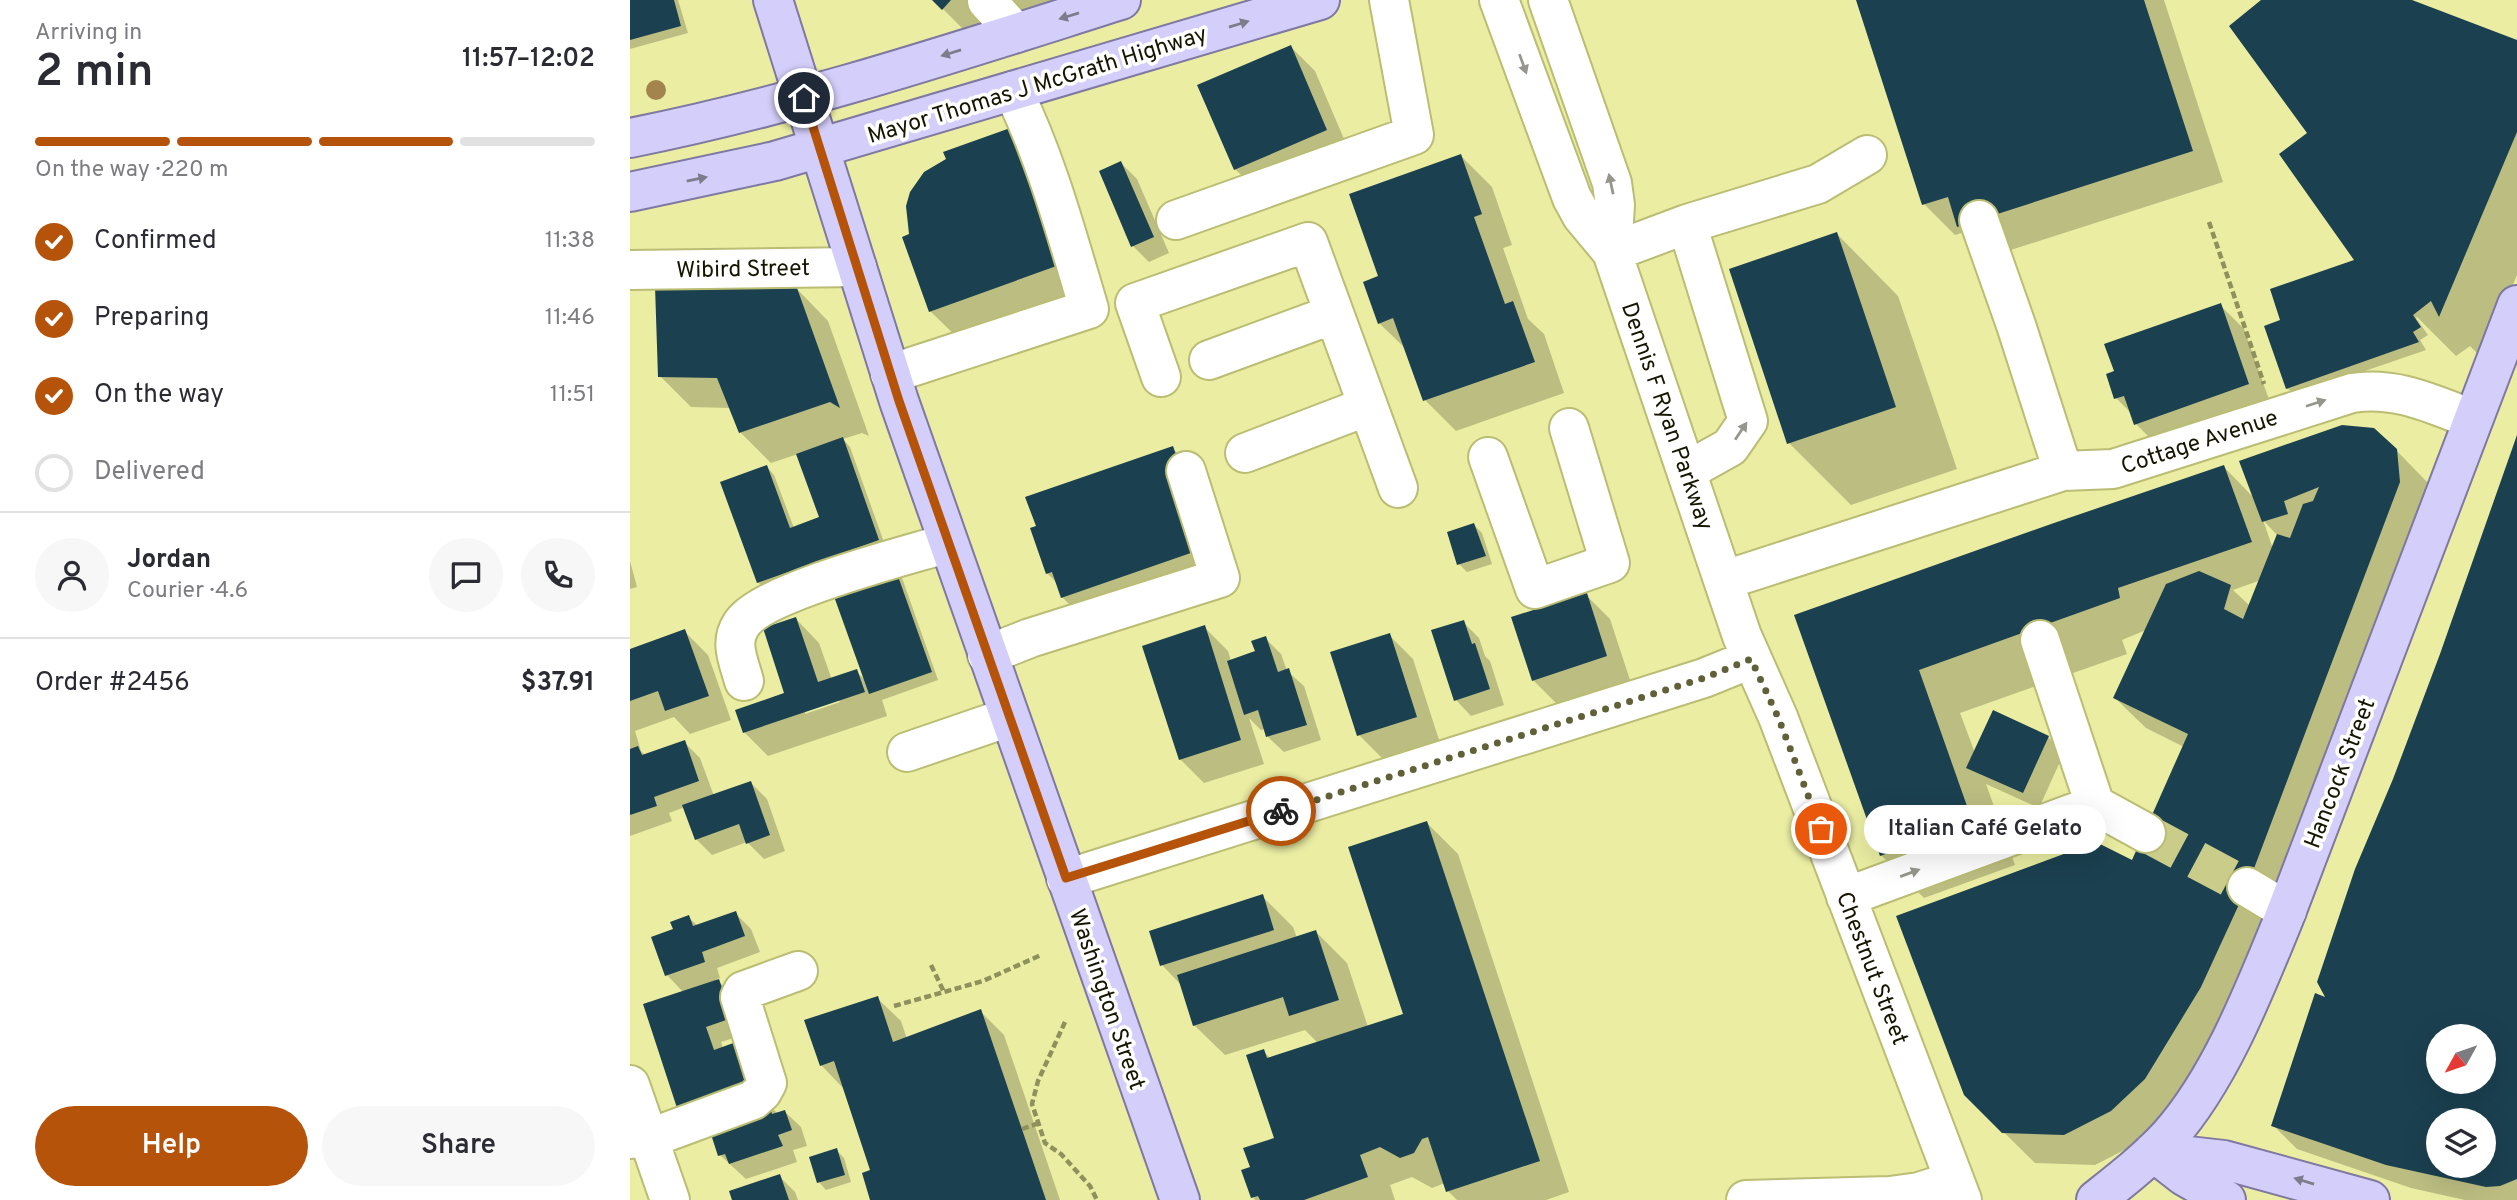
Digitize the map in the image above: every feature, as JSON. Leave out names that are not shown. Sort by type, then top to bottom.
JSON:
[{"type":"main road","name":"Washington Street","points":[[773,0],[890,374],[1180,1200]]},
{"type":"main road","name":"Mayor Thomas J McGrath Highway","points":[[630,192],[725,174],[821,148],[1320,0]]},
{"type":"main road","points":[[630,138],[724,119],[804,98],[1117,1]]},
{"type":"main road","name":"Hancock Street","points":[[2095,1200],[2153,1152],[2186,1115],[2213,1071],[2252,993],[2287,911],[2517,305]]},
{"type":"main road","points":[[2153,1152],[2184,1176],[2226,1200]]},
{"type":"main road","points":[[2153,1152],[2224,1160],[2370,1200]]},
{"type":"street","points":[[1176,219],[1414,135],[1389,0]]},
{"type":"street","name":"Dennis F Ryan Parkway","points":[[1499,0],[1572,198],[1582,216],[1612,252],[1725,580]]},
{"type":"street","name":"Dennis F Ryan Parkway","points":[[1548,0],[1612,183],[1615,205],[1612,252]]},
{"type":"street","points":[[987,1],[1016,33]]},
{"type":"street","points":[[890,374],[1089,309],[1054,194],[1013,91]]},
{"type":"street","points":[[1612,252],[1687,224],[1818,184],[1867,155]]},
{"type":"street","points":[[1979,220],[2017,325],[2063,471]]},
{"type":"street","points":[[1687,224],[1748,421],[1730,447],[1687,471]]},
{"type":"street","points":[[1160,377],[1135,303],[1308,242],[1398,488]]},
{"type":"street","name":"Wibird Street","points":[[630,270],[857,267]]},
{"type":"street","points":[[1209,360],[1335,314]]},
{"type":"street","name":"Cottage Avenue","points":[[1725,580],[2063,471],[2113,470],[2275,416],[2369,390],[2405,394],[2472,419]]},
{"type":"street","points":[[1245,453],[1368,406]]},
{"type":"street","points":[[1488,457],[1535,589],[1610,563],[1569,428]]},
{"type":"street","points":[[987,656],[1030,638],[1220,578],[1186,471]]},
{"type":"street","points":[[744,681],[734,643],[740,626],[748,616],[787,593],[948,543]]},
{"type":"street","name":"Chestnut Street","points":[[1725,580],[1751,659],[1778,717],[1958,1191]]},
{"type":"street","points":[[2040,640],[2095,805],[2146,832]]},
{"type":"street","points":[[1066,878],[1704,678],[1751,659]]},
{"type":"street","points":[[908,752],[1009,717]]},
{"type":"street","points":[[1846,897],[2095,805]]},
{"type":"street","points":[[2246,887],[2287,911]]},
{"type":"street","points":[[638,1136],[661,1135],[752,1100],[762,1092],[767,1083],[740,997],[743,991],[798,971]]},
{"type":"street","points":[[630,1085],[638,1136],[670,1200]]},
{"type":"street","points":[[1746,1200],[1890,1196],[1958,1191]]},
{"type":"path","points":[[2209,222],[2275,416]]},
{"type":"path","points":[[894,1006],[983,981],[1041,955]]},
{"type":"path","points":[[931,965],[944,992]]},
{"type":"path","points":[[1065,1022],[1038,1081],[1032,1104],[1045,1143],[1061,1154],[1090,1186],[1097,1200]]},
{"type":"path","points":[[1022,1129],[1039,1123]]},
{"type":"building","points":[[630,0],[674,0],[681,26],[630,40]]},
{"type":"building","points":[[932,0],[951,0],[942,10]]},
{"type":"building","points":[[1856,0],[2144,0],[2193,151],[1957,227],[1948,197],[1922,205]]},
{"type":"building","points":[[2261,0],[2412,0],[2517,40],[2517,132],[2439,317],[2431,301],[2413,315],[2421,327],[2413,332],[2419,342],[2286,389],[2264,326],[2280,320],[2270,289],[2354,260],[2279,154],[2307,133],[2229,26]]},
{"type":"building","points":[[1291,45],[1327,130],[1234,170],[1197,85]]},
{"type":"building","points":[[1013,127],[1062,264],[929,312],[902,237],[909,234],[906,206],[910,192],[924,172],[946,159],[943,152]]},
{"type":"building","points":[[1461,154],[1482,214],[1474,217],[1505,304],[1513,301],[1535,362],[1423,401],[1393,318],[1378,324],[1363,282],[1378,276],[1349,194]]},
{"type":"building","points":[[1121,161],[1154,237],[1131,247],[1099,171]]},
{"type":"building","points":[[1837,232],[1896,407],[1787,444],[1729,269]]},
{"type":"building","points":[[655,286],[797,288],[840,408],[830,402],[739,433],[717,378],[658,377]]},
{"type":"building","points":[[2221,303],[2249,384],[2134,425],[2124,396],[2114,399],[2106,374],[2114,371],[2104,344]]},
{"type":"building","points":[[2342,425],[2374,428],[2397,449],[2400,482],[2247,887],[2201,987],[2145,1079],[2111,1111],[2064,1135],[2002,1133],[1964,1095],[1896,916],[2096,842],[2132,860],[2188,734],[2113,698],[2166,584],[2199,571],[2231,585],[2224,609],[2243,619],[2277,534],[2290,538],[2303,504],[2313,501],[2319,487],[2284,501],[2288,514],[2262,522],[2239,461]]},
{"type":"building","points":[[2517,435],[2517,1179],[2500,1186],[2486,1187],[2445,1178],[2496,1178],[2496,1108],[2426,1108],[2426,1174],[2386,1165],[2271,1126],[2315,993],[2325,997],[2317,982],[2355,869],[2393,779]]},
{"type":"building","points":[[843,437],[879,540],[757,583],[720,482],[767,465],[790,528],[819,517],[796,454]]},
{"type":"building","points":[[1173,446],[1208,547],[1061,598],[1052,572],[1046,574],[1030,528],[1036,526],[1025,497]]},
{"type":"building","points":[[2224,465],[2252,542],[2118,588],[2120,598],[1919,670],[1973,823],[1880,856],[1794,615]]},
{"type":"building","points":[[1474,523],[1486,556],[1457,565],[1447,532]]},
{"type":"building","points":[[894,565],[932,672],[869,694],[831,588]]},
{"type":"building","points":[[1587,593],[1607,656],[1532,681],[1511,617]]},
{"type":"building","points":[[796,617],[818,682],[857,669],[865,692],[743,733],[735,710],[784,693],[763,628]]},
{"type":"building","points":[[1464,620],[1472,644],[1475,643],[1490,689],[1454,701],[1431,630]]},
{"type":"building","points":[[1205,625],[1241,740],[1179,760],[1142,646]]},
{"type":"building","points":[[685,629],[709,696],[665,711],[658,691],[630,701],[630,649]]},
{"type":"building","points":[[1390,633],[1417,717],[1357,736],[1330,652]]},
{"type":"building","points":[[1266,636],[1278,672],[1289,668],[1307,725],[1266,737],[1258,710],[1244,715],[1227,661],[1255,651],[1251,641]]},
{"type":"building","points":[[1993,710],[2049,736],[2023,793],[1966,768]]},
{"type":"building","points":[[685,740],[699,781],[654,797],[657,806],[630,815],[630,749],[638,746],[642,755]]},
{"type":"building","points":[[751,781],[770,835],[746,844],[739,824],[695,840],[682,805]]},
{"type":"building","points":[[1427,821],[1540,1161],[1446,1192],[1428,1137],[1422,1139],[1414,1153],[1400,1158],[1380,1147],[1360,1155],[1368,1177],[1304,1200],[1260,1200],[1258,1196],[1251,1198],[1241,1170],[1250,1167],[1243,1148],[1274,1138],[1246,1055],[1264,1049],[1267,1058],[1403,1014],[1348,847]]},
{"type":"building","points":[[1263,894],[1274,930],[1160,966],[1149,931]]},
{"type":"building","points":[[736,911],[745,936],[702,952],[705,962],[665,976],[651,937],[673,929],[670,922],[689,915],[693,926]]},
{"type":"building","points":[[1316,930],[1339,1000],[1289,1016],[1283,997],[1193,1026],[1177,975]]},
{"type":"building","points":[[719,979],[732,1018],[706,1027],[714,1050],[739,1041],[752,1084],[677,1108],[643,1004]]},
{"type":"building","points":[[878,996],[893,1042],[981,1009],[1046,1200],[870,1200],[862,1173],[870,1170],[834,1061],[820,1066],[804,1020]]},
{"type":"building","points":[[768,1102],[772,1114],[785,1110],[792,1130],[778,1135],[783,1146],[729,1164],[725,1154],[718,1156],[707,1122]]},
{"type":"building","points":[[837,1148],[845,1175],[817,1183],[809,1157]]},
{"type":"building","points":[[780,1174],[789,1200],[732,1200],[729,1191]]},
{"type":"tunnel","points":[[2146,833],[2247,887]]},
{"type":"way so far","points":[[1281,811],[1704,678],[1751,659],[1778,717],[1821,829]]},
{"type":"place","name":"Italian Café Gelato","points":[[1821,829]]},
{"type":"route","points":[[804,98],[882,351],[1066,878],[1281,811]]}]
